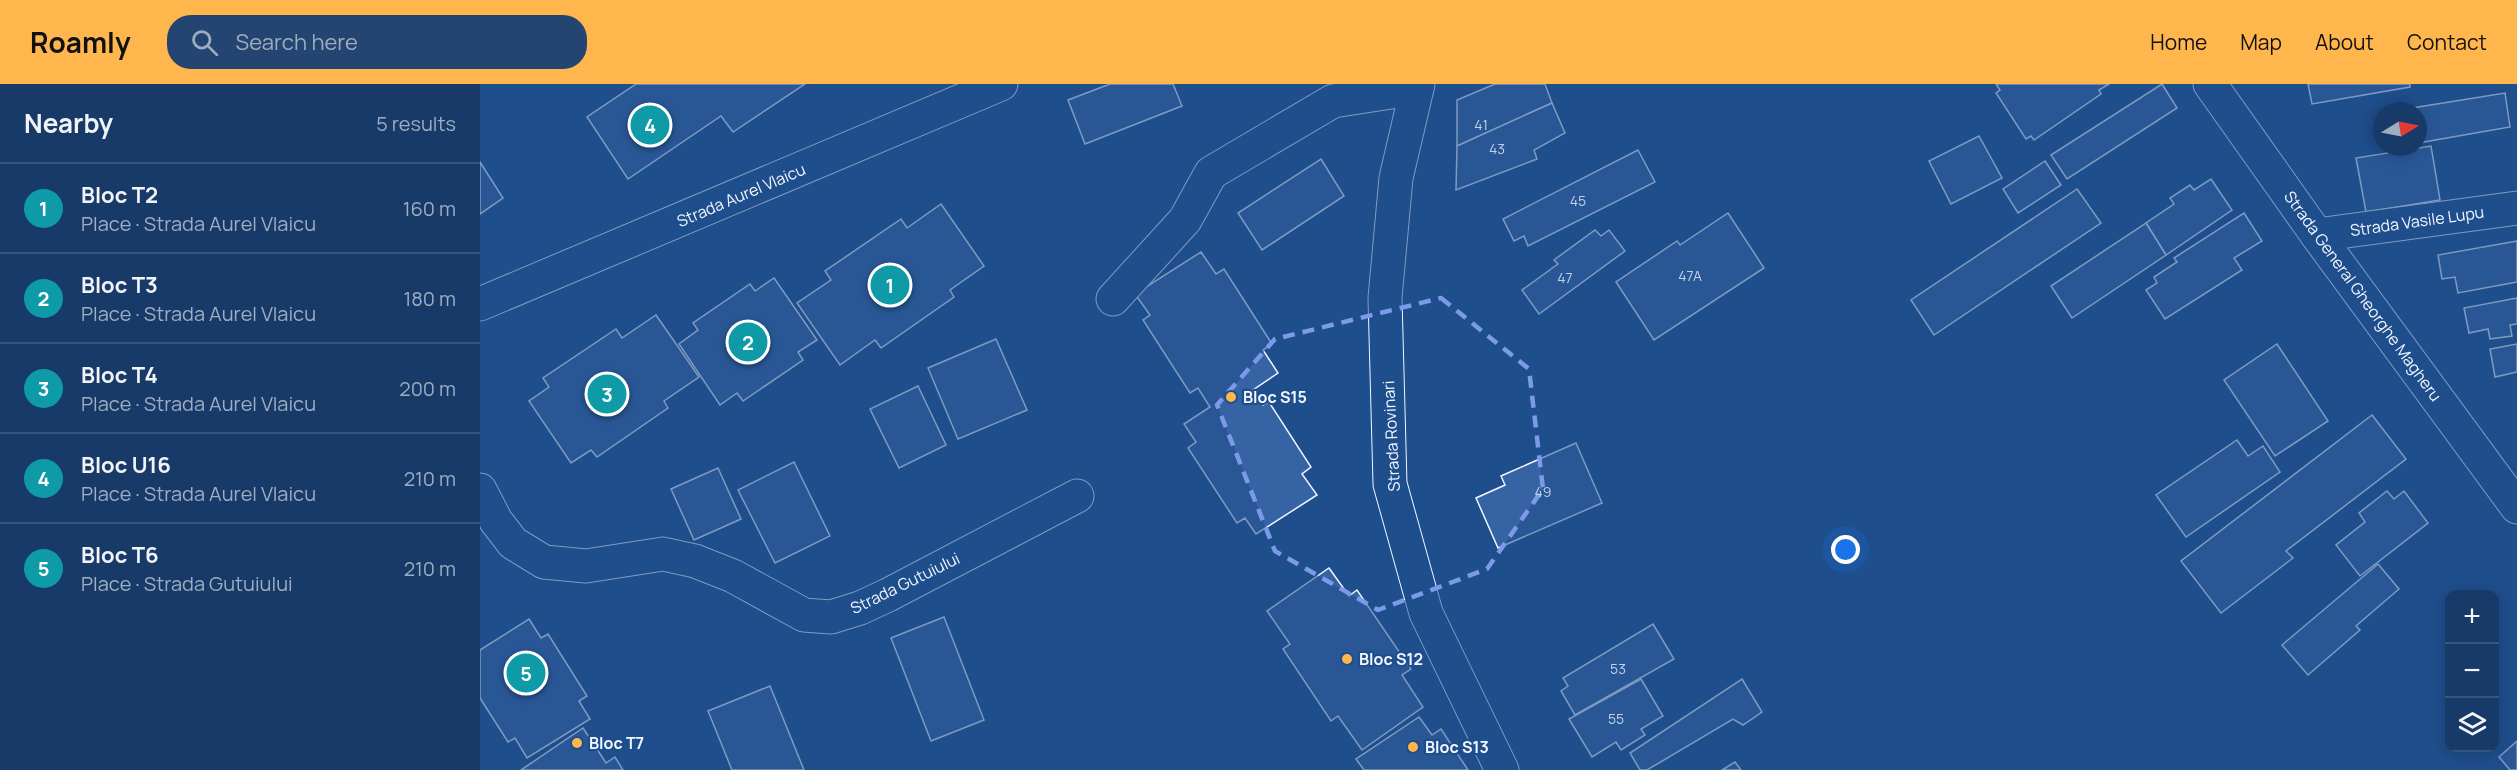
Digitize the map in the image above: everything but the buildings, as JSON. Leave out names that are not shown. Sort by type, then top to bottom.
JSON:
[{"type":"street","name":"Strada Aurel Vlaicu","points":[[480,304],[1001,84]]},
{"type":"street","name":"Strada General Gheorghe Magheru","points":[[2210,84],[2317,235],[2517,507]]},
{"type":"street","points":[[1113,299],[1185,220],[1211,173],[1333,101],[1418,86]]},
{"type":"street","name":"Strada Rovinari","points":[[1418,86],[1396,178],[1385,298],[1390,484],[1426,613],[1502,770]]},
{"type":"street","name":"Strada Vasile Lupu","points":[[2317,235],[2517,208]]},
{"type":"street","name":"Strada Gutuiului","points":[[480,490],[496,521],[513,543],[544,562],[586,566],[663,554],[695,561],[734,576],[804,615],[831,617],[860,608],[888,595],[1077,496]]},
{"type":"highlighted area","points":[[1441,298],[1529,369],[1543,489],[1487,569],[1378,610],[1275,551],[1217,405],[1275,339]]},
{"type":"place","name":"Bloc U16","points":[[650,125]]},
{"type":"place","name":"Bloc T2","points":[[890,285]]},
{"type":"place","name":"Bloc T3","points":[[748,342]]},
{"type":"place","name":"Bloc T4","points":[[607,394]]},
{"type":"place","name":"Bloc S15","points":[[1231,397]]},
{"type":"place","name":"Bloc S12","points":[[1347,659]]},
{"type":"place","name":"Bloc T6","points":[[526,673]]},
{"type":"place","name":"Bloc T7","points":[[577,743]]},
{"type":"place","name":"Bloc S13","points":[[1413,747]]}]
